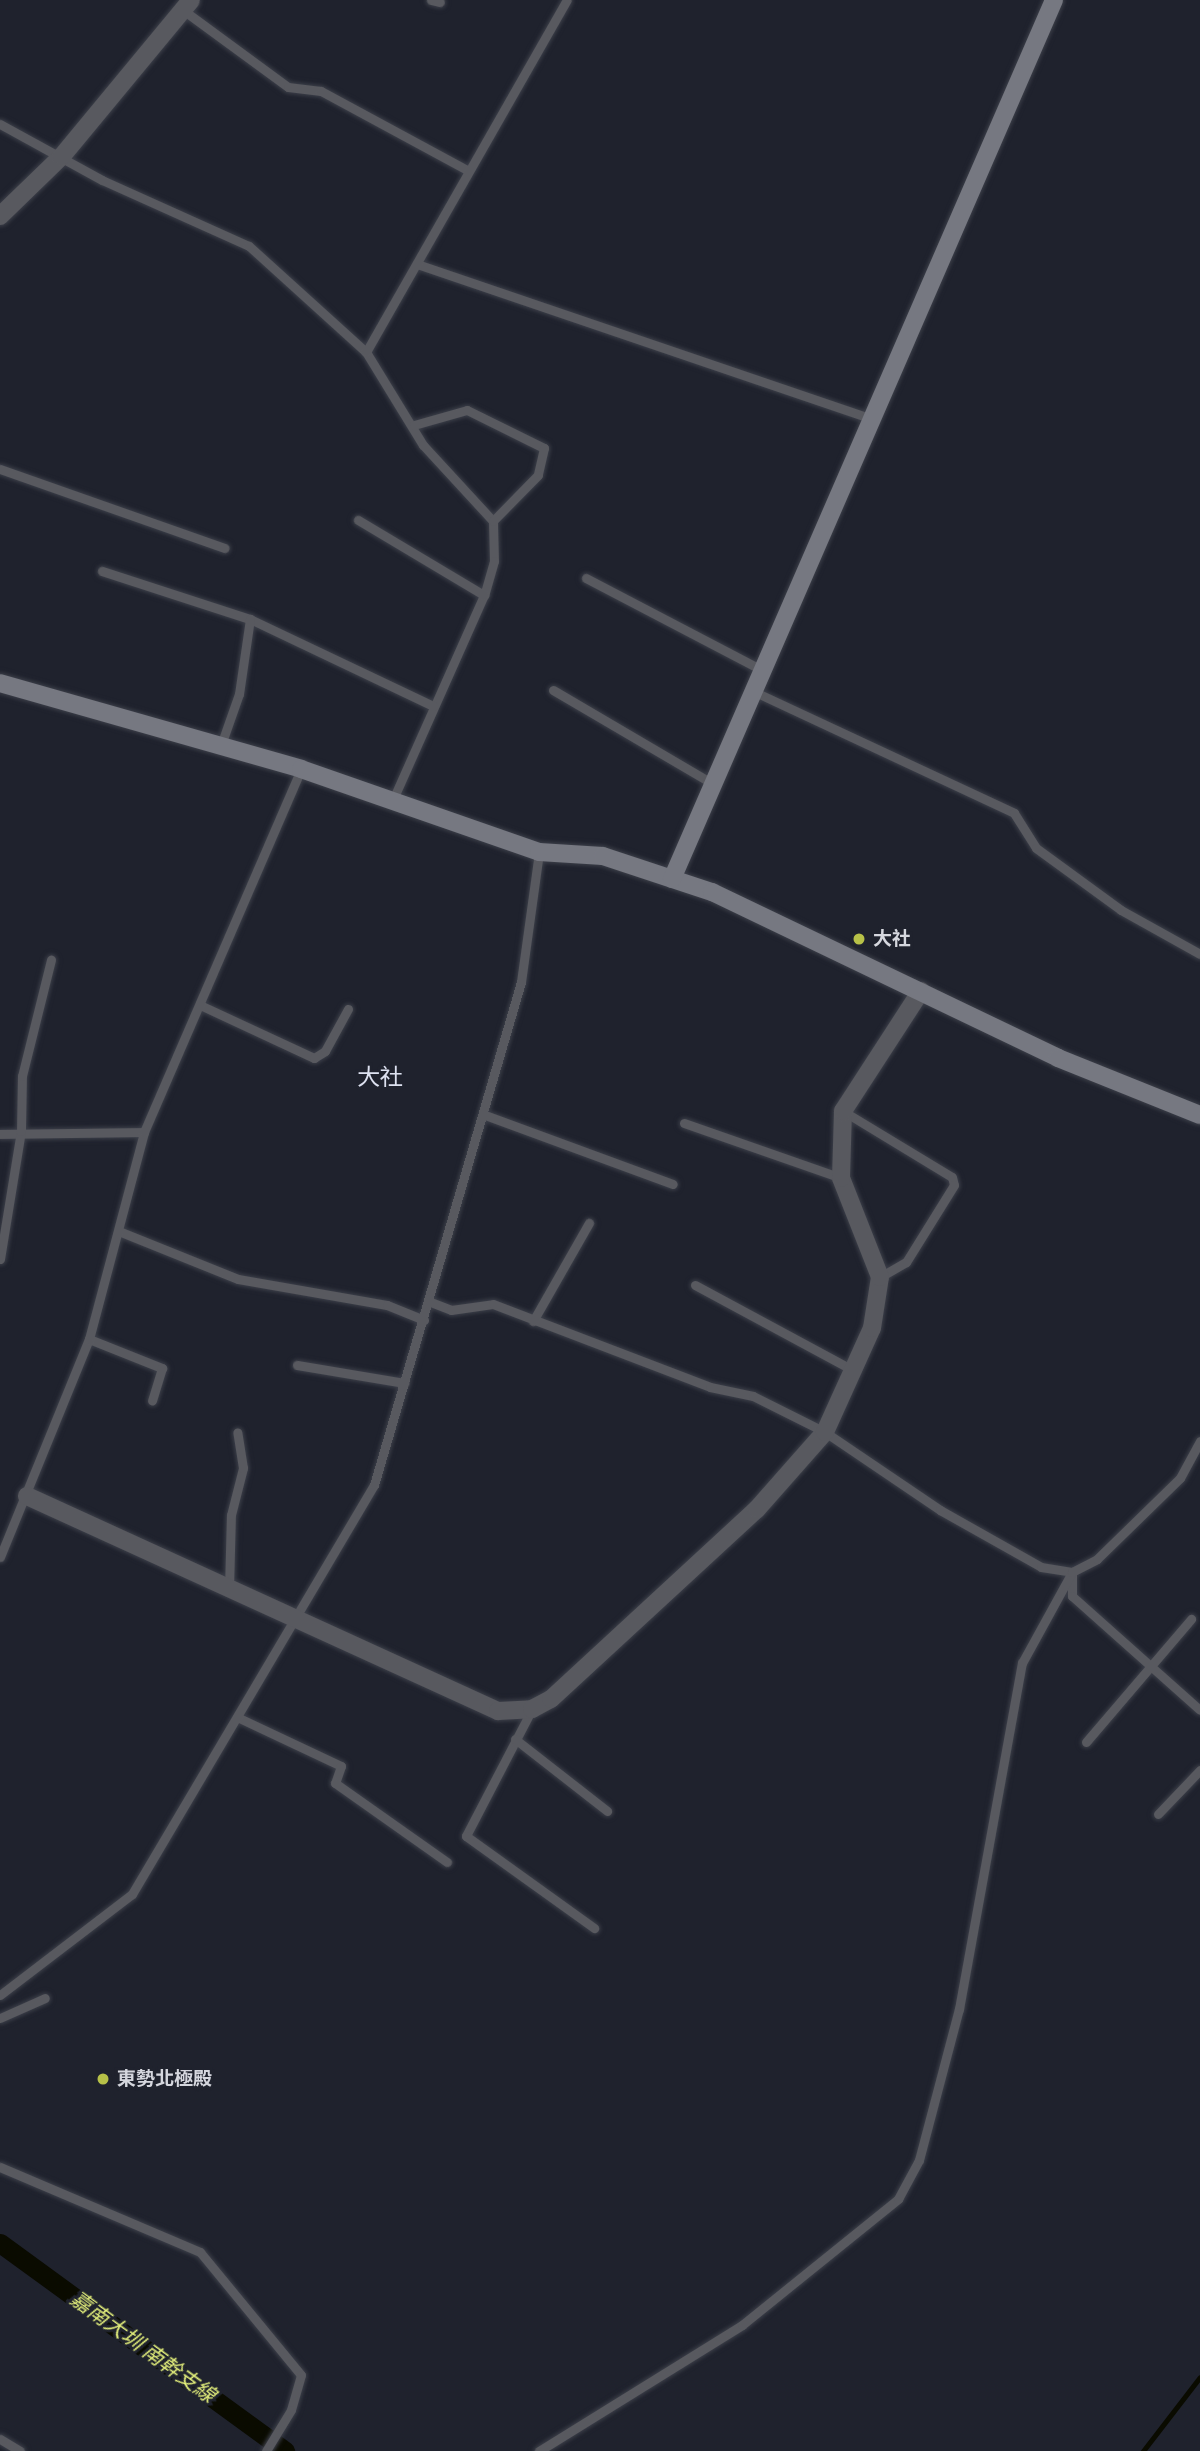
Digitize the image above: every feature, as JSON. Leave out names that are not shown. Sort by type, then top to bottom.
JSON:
[{"type":"street","points":[[672,880],[874,420],[1054,0]]},
{"type":"street","points":[[0,216],[62,156],[187,5]]},
{"type":"street","points":[[0,683],[301,769],[539,852],[603,856],[672,880],[761,914],[1145,1097],[1200,1115]]},
{"type":"street","points":[[27,1496],[229,1591],[498,1711],[532,1709],[551,1699],[691,1573],[825,1432],[851,1369],[872,1328],[880,1277],[841,1178],[843,1111],[921,991]]},
{"type":"lane","points":[[366,352],[467,170],[567,0]]},
{"type":"lane","points":[[187,5],[288,87],[321,91],[467,170]]},
{"type":"lane","points":[[0,124],[249,246],[366,352],[414,425],[423,445],[493,521],[494,561],[484,595],[393,799]]},
{"type":"lane","points":[[417,264],[874,420]]},
{"type":"lane","points":[[414,425],[467,410],[544,448],[538,475],[493,521]]},
{"type":"lane","points":[[0,470],[224,548]]},
{"type":"lane","points":[[358,520],[484,595]]},
{"type":"lane","points":[[102,571],[250,619],[433,706]]},
{"type":"lane","points":[[586,578],[764,671]]},
{"type":"lane","points":[[221,745],[239,694],[250,619]]},
{"type":"lane","points":[[553,690],[713,783]]},
{"type":"lane","points":[[755,692],[1014,813],[1036,848],[1121,910],[1200,954]]},
{"type":"lane","points":[[0,1558],[89,1339],[121,1232],[144,1132],[301,769]]},
{"type":"lane","points":[[0,1995],[132,1894],[294,1619],[350,1535],[374,1485],[485,1115],[521,982],[539,852]]},
{"type":"lane","points":[[0,1259],[21,1131],[22,1076],[51,960]]},
{"type":"lane","points":[[200,1005],[314,1058],[325,1051],[348,1009]]},
{"type":"lane","points":[[843,1111],[952,1177],[954,1185],[905,1262],[880,1277]]},
{"type":"lane","points":[[485,1115],[673,1184]]},
{"type":"lane","points":[[684,1123],[841,1178]]},
{"type":"lane","points":[[0,1133],[144,1132]]},
{"type":"lane","points":[[533,1321],[589,1223]]},
{"type":"lane","points":[[121,1232],[238,1279],[387,1305],[424,1320]]},
{"type":"lane","points":[[695,1285],[851,1369]]},
{"type":"lane","points":[[428,1301],[451,1310],[493,1304],[710,1387],[753,1396],[825,1432],[962,1523],[1041,1567],[1072,1572]]},
{"type":"lane","points":[[89,1339],[162,1368],[152,1400]]},
{"type":"lane","points":[[297,1365],[404,1383]]},
{"type":"lane","points":[[229,1591],[231,1515],[243,1468],[237,1432]]},
{"type":"lane","points":[[539,2451],[742,2325],[898,2199],[919,2160],[959,2009],[1021,1663],[1072,1572],[1097,1559],[1180,1478],[1200,1441]]},
{"type":"lane","points":[[1072,1572],[1072,1596],[1200,1710]]},
{"type":"lane","points":[[1086,1742],[1154,1668],[1191,1619]]},
{"type":"lane","points":[[532,1709],[466,1836],[594,1928]]},
{"type":"lane","points":[[237,1717],[341,1766],[335,1783],[447,1862]]},
{"type":"lane","points":[[515,1739],[607,1811]]},
{"type":"lane","points":[[1158,1814],[1200,1770]]},
{"type":"lane","points":[[0,2018],[46,1998]]},
{"type":"lane","points":[[0,2166],[200,2252],[301,2375],[291,2410],[266,2451]]},
{"type":"lane","points":[[0,2439],[20,2451]]},
{"type":"waterway","name":"嘉南大圳 南幹支線","points":[[0,2243],[285,2451]]},
{"type":"waterway","points":[[1143,2451],[1200,2377]]},
{"type":"place","name":"大社","points":[[859,939]]},
{"type":"place","name":"東勢北極殿","points":[[103,2079]]},
{"type":"district","name":"大社","points":[[380,1077]]}]
